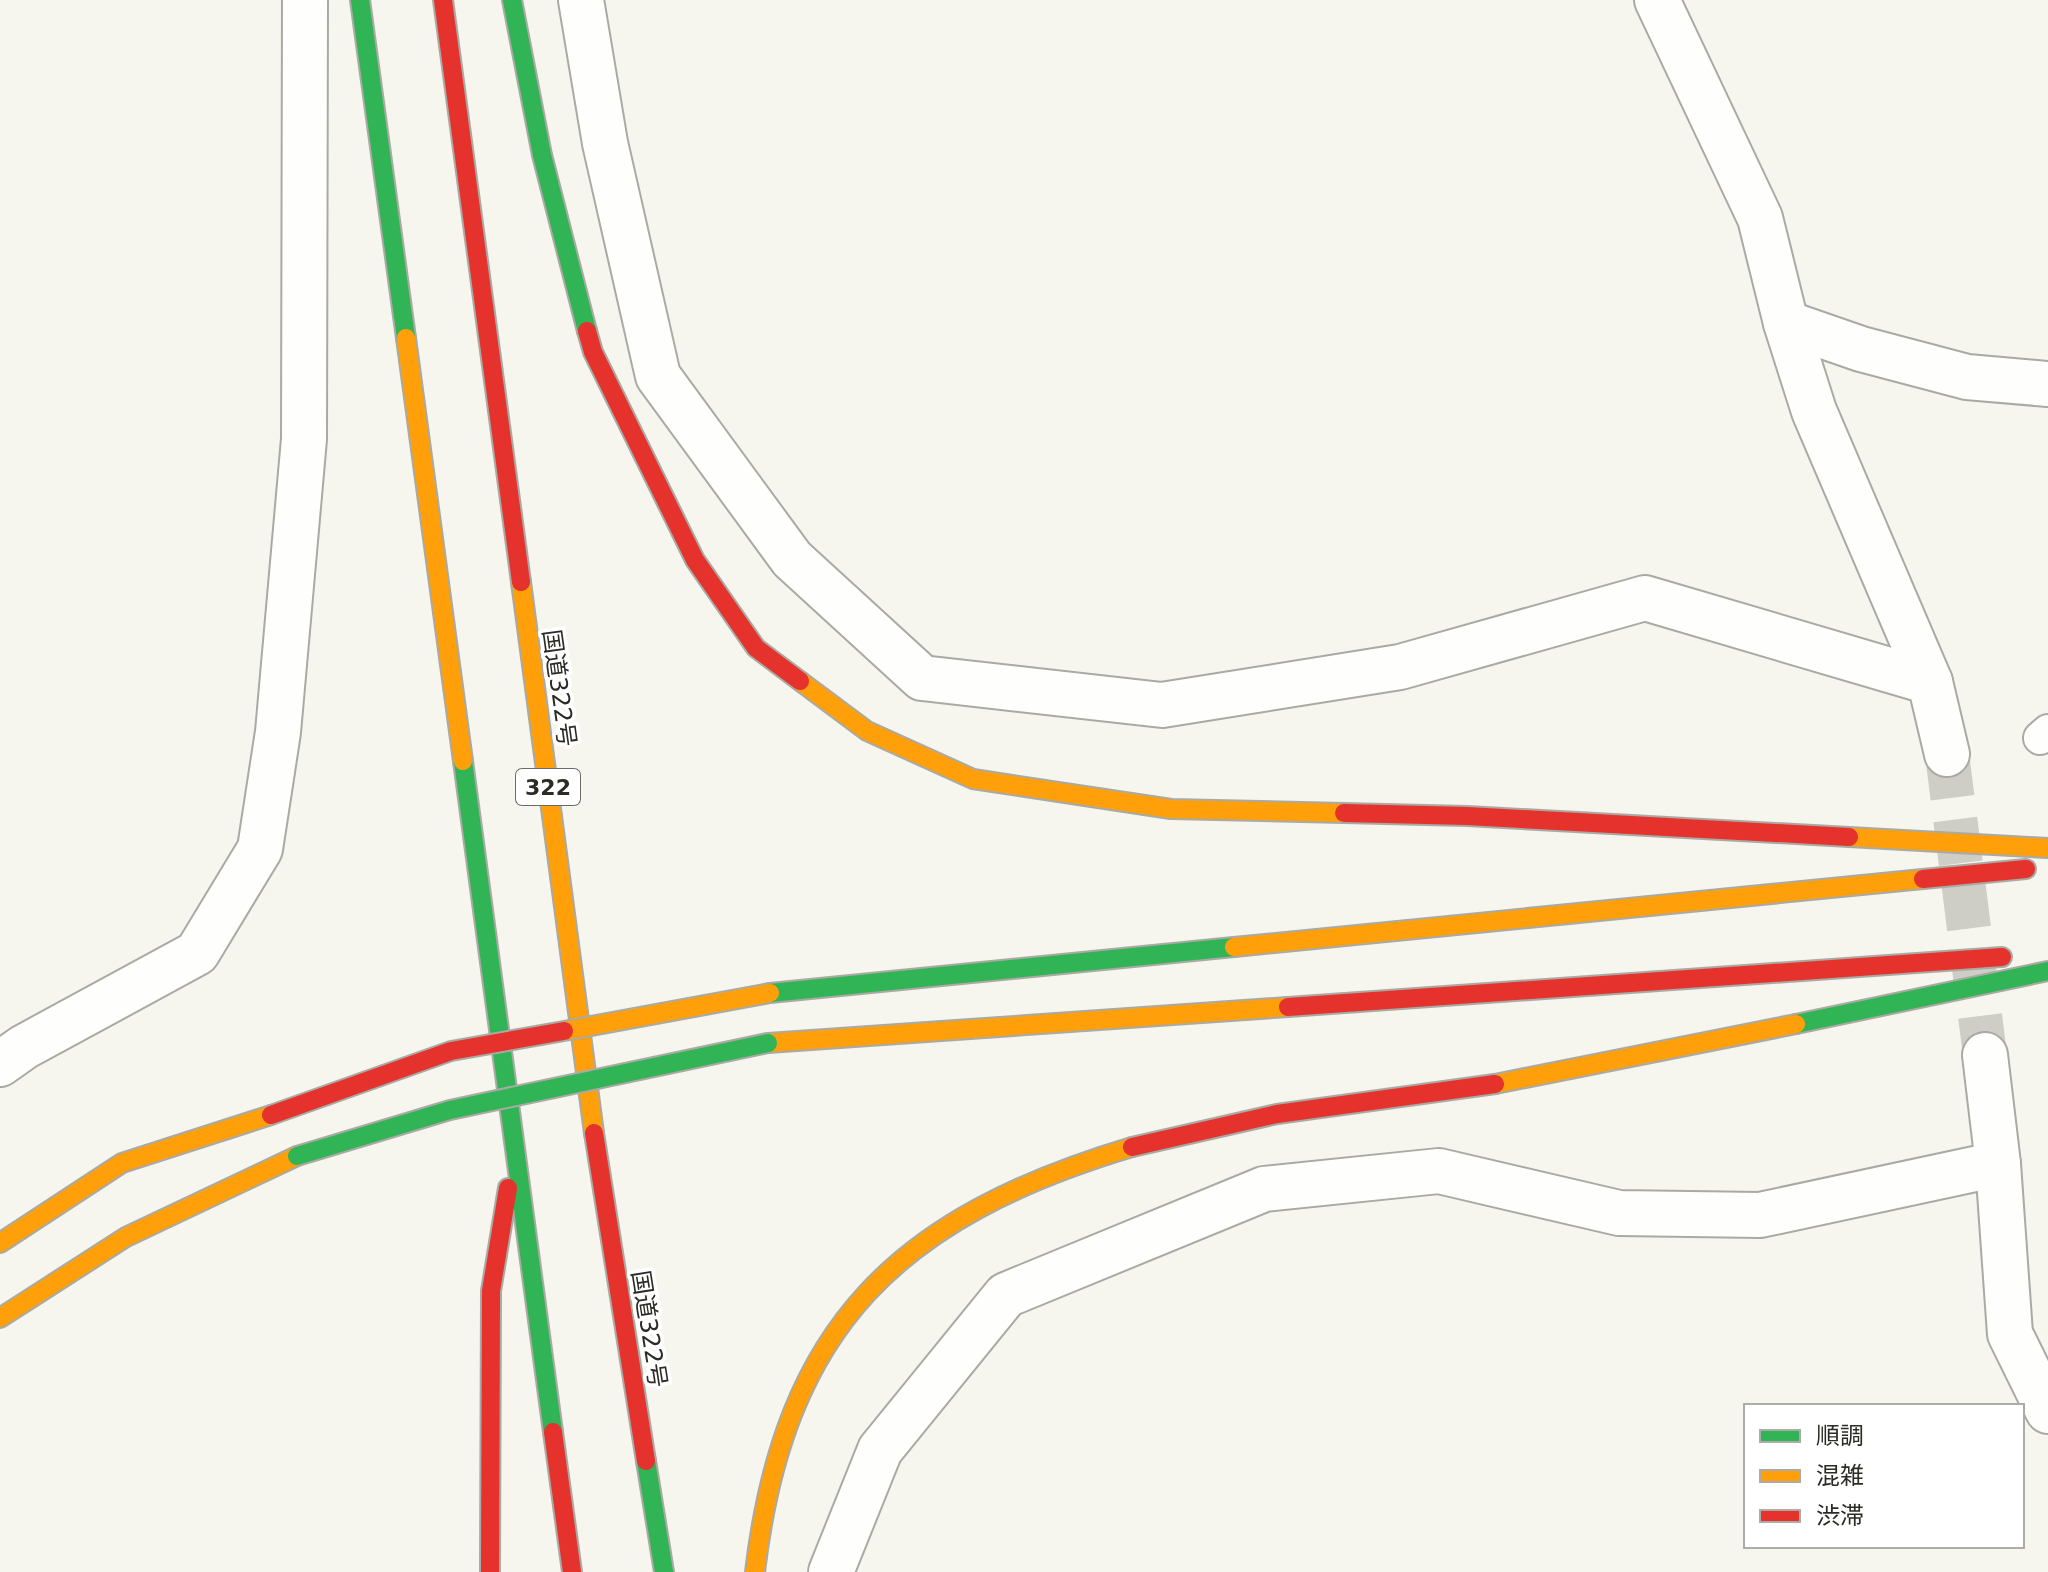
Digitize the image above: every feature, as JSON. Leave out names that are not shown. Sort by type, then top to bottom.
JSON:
[{"type":"highway","points":[[360,0],[572,1572]]},
{"type":"highway","name":"国道322号","points":[[443,0],[599,1167],[664,1572]]},
{"type":"highway","points":[[512,0],[542,155],[593,352],[695,560],[756,648],[867,731],[973,779],[1171,809],[1467,816],[2048,848]]},
{"type":"highway","points":[[0,1243],[122,1163],[271,1115],[451,1051],[770,993],[2048,867]]},
{"type":"highway","points":[[0,1318],[126,1237],[297,1156],[450,1110],[768,1043],[2032,955]]},
{"type":"highway","points":[[755,1572],[759,1527],[787,1421],[834,1331],[901,1257],[983,1206],[1071,1164],[1273,1115],[1474,1087],[2048,971]]},
{"type":"highway","points":[[490,1572],[491,1291],[516,1141]]},
{"type":"street","points":[[0,1064],[24,1047],[197,953],[260,849],[278,732],[304,439],[305,0]]},
{"type":"street","points":[[581,0],[605,143],[658,376],[792,559],[922,678],[1162,705],[1400,667],[1645,598],[1930,682]]},
{"type":"street","points":[[1657,0],[1760,218],[1786,323],[1814,411],[1930,682],[1947,754]]},
{"type":"street","points":[[1786,323],[1861,349],[1967,377],[2048,384]]},
{"type":"street","points":[[1985,1055],[1998,1164],[2010,1334],[2048,1411]]},
{"type":"street","points":[[831,1572],[880,1450],[1006,1295],[1264,1189],[1439,1171],[1619,1213],[1760,1215],[1998,1164]]},
{"type":"tunnel","points":[[1947,754],[1985,1055]]},
{"type":"traffic: fast","points":[[360,0],[406,338]]},
{"type":"traffic: fast","points":[[512,0],[542,155],[587,331]]},
{"type":"traffic: fast","points":[[463,761],[553,1432]]},
{"type":"traffic: fast","points":[[770,993],[1234,947]]},
{"type":"traffic: fast","points":[[1796,1024],[2048,971]]},
{"type":"traffic: fast","points":[[297,1156],[450,1110],[768,1043]]},
{"type":"traffic: fast","points":[[646,1461],[664,1572]]},
{"type":"traffic: slow","points":[[406,338],[463,761]]},
{"type":"traffic: slow","points":[[521,582],[594,1133]]},
{"type":"traffic: slow","points":[[800,681],[867,731],[973,779],[1171,809],[1344,813]]},
{"type":"traffic: slow","points":[[1849,837],[2048,848]]},
{"type":"traffic: slow","points":[[1234,947],[1923,879]]},
{"type":"traffic: slow","points":[[564,1031],[770,993]]},
{"type":"traffic: slow","points":[[768,1043],[1288,1007]]},
{"type":"traffic: slow","points":[[1495,1084],[1796,1024]]},
{"type":"traffic: slow","points":[[0,1243],[122,1163],[271,1115]]},
{"type":"traffic: slow","points":[[755,1572],[770,1486],[793,1411],[826,1347],[867,1293],[918,1247],[979,1208],[1050,1175],[1132,1147]]},
{"type":"traffic: slow","points":[[0,1318],[126,1237],[297,1156]]},
{"type":"traffic: jam","points":[[443,0],[521,582]]},
{"type":"traffic: jam","points":[[587,331],[593,352],[695,560],[756,648],[800,681]]},
{"type":"traffic: jam","points":[[1344,813],[1467,816],[1849,837]]},
{"type":"traffic: jam","points":[[1923,879],[2026,869]]},
{"type":"traffic: jam","points":[[1288,1007],[2002,957]]},
{"type":"traffic: jam","points":[[271,1115],[451,1051],[564,1031]]},
{"type":"traffic: jam","points":[[1132,1147],[1277,1114],[1495,1084]]},
{"type":"traffic: jam","points":[[594,1133],[646,1461]]},
{"type":"traffic: jam","points":[[490,1572],[491,1291],[508,1188]]},
{"type":"traffic: jam","points":[[553,1432],[572,1572]]}]
